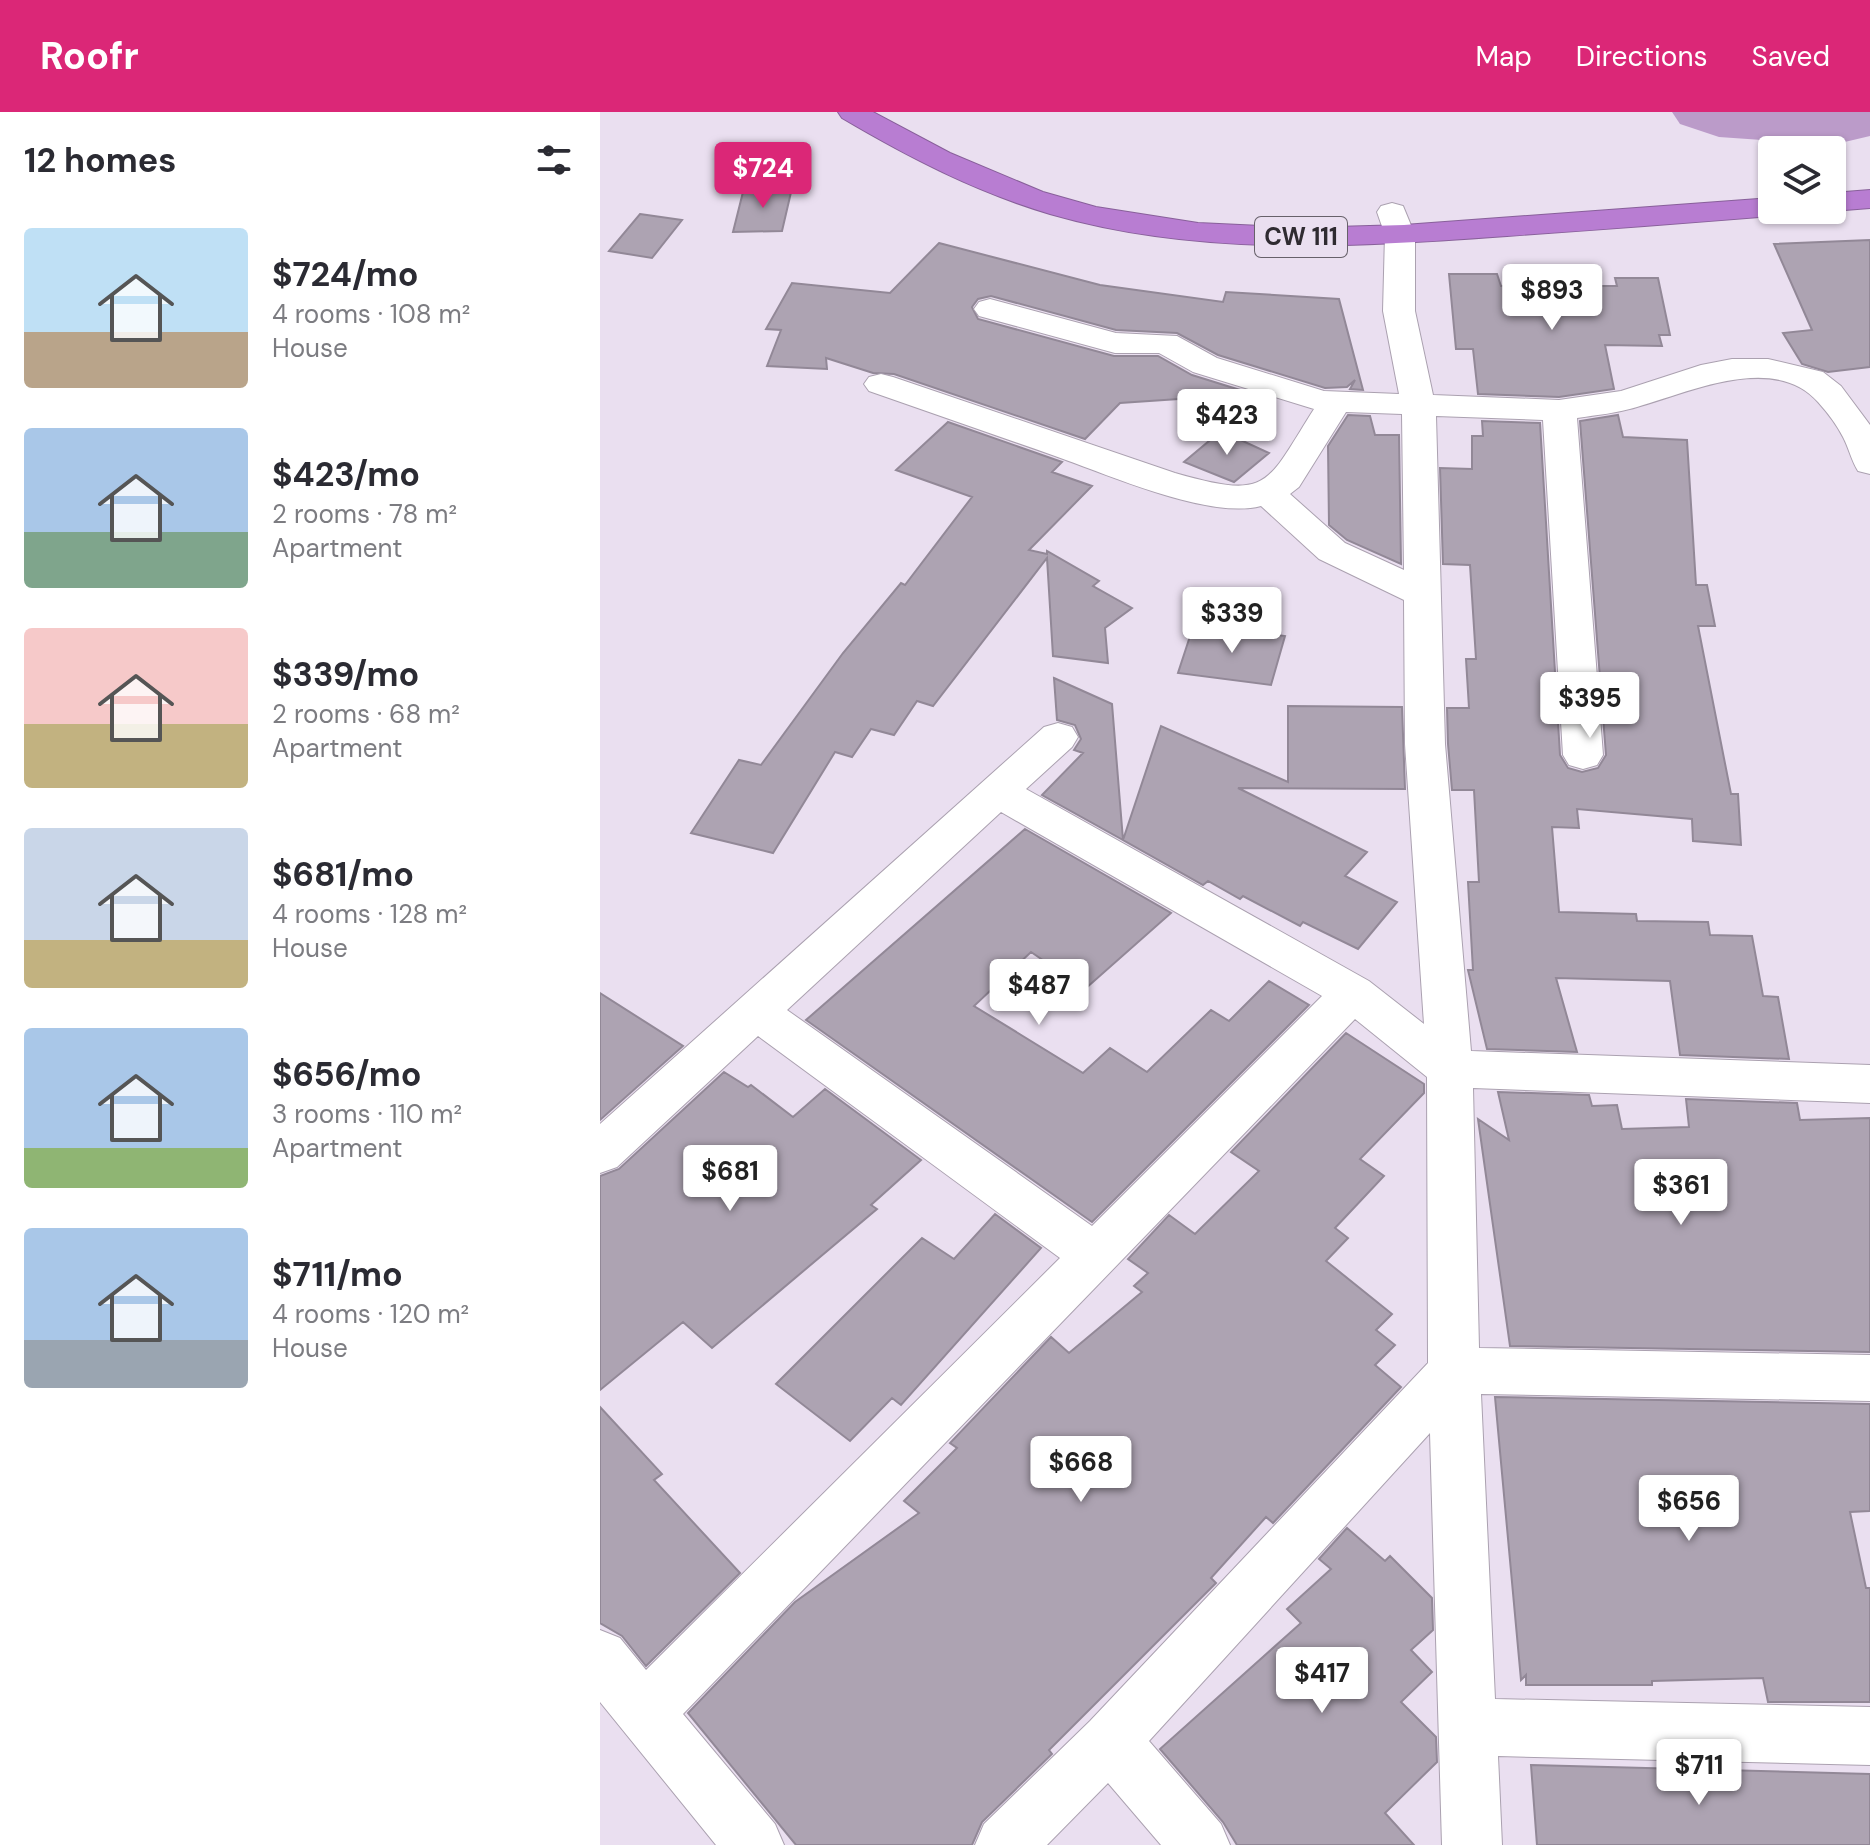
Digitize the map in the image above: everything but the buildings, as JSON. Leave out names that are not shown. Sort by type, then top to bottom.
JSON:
[{"type":"highway","name":"CW 111","points":[[852,112],[891,135],[1025,196],[1097,217],[1223,233],[1283,236],[1758,185]]},
{"type":"highway","points":[[1846,179],[1870,177]]},
{"type":"highway","name":"CW 111","points":[[1164,199],[1396,224],[1758,208]]},
{"type":"highway","points":[[1846,201],[1870,199]]},
{"type":"street","points":[[1396,224],[1399,311],[1419,407],[1425,744],[1450,1069],[1454,1371],[1472,1845]]},
{"type":"street","points":[[990,309],[1115,343],[1165,343],[1205,365],[1321,401],[1559,410],[1626,400],[1701,375],[1732,369],[1768,369],[1811,379],[1829,393],[1861,437],[1870,463]]},
{"type":"street","points":[[881,384],[1215,496],[1245,499],[1268,493],[1287,479],[1335,402]]},
{"type":"street","points":[[1559,410],[1583,755]]},
{"type":"street","points":[[1268,493],[1332,551],[1422,594]]},
{"type":"street","points":[[600,1153],[1058,737]]},
{"type":"street","points":[[998,792],[1353,993],[1450,1069],[1870,1084]]},
{"type":"street","points":[[644,1713],[1353,993]]},
{"type":"street","points":[[756,1011],[1094,1255]]},
{"type":"street","points":[[1005,1845],[1110,1741],[1454,1371],[1870,1378]]},
{"type":"street","points":[[600,1658],[754,1845]]},
{"type":"street","points":[[1468,1727],[1870,1736]]},
{"type":"street","points":[[1110,1741],[1200,1845]]},
{"type":"waterway","points":[[1699,112],[1719,121],[1832,128],[1870,120]]}]
